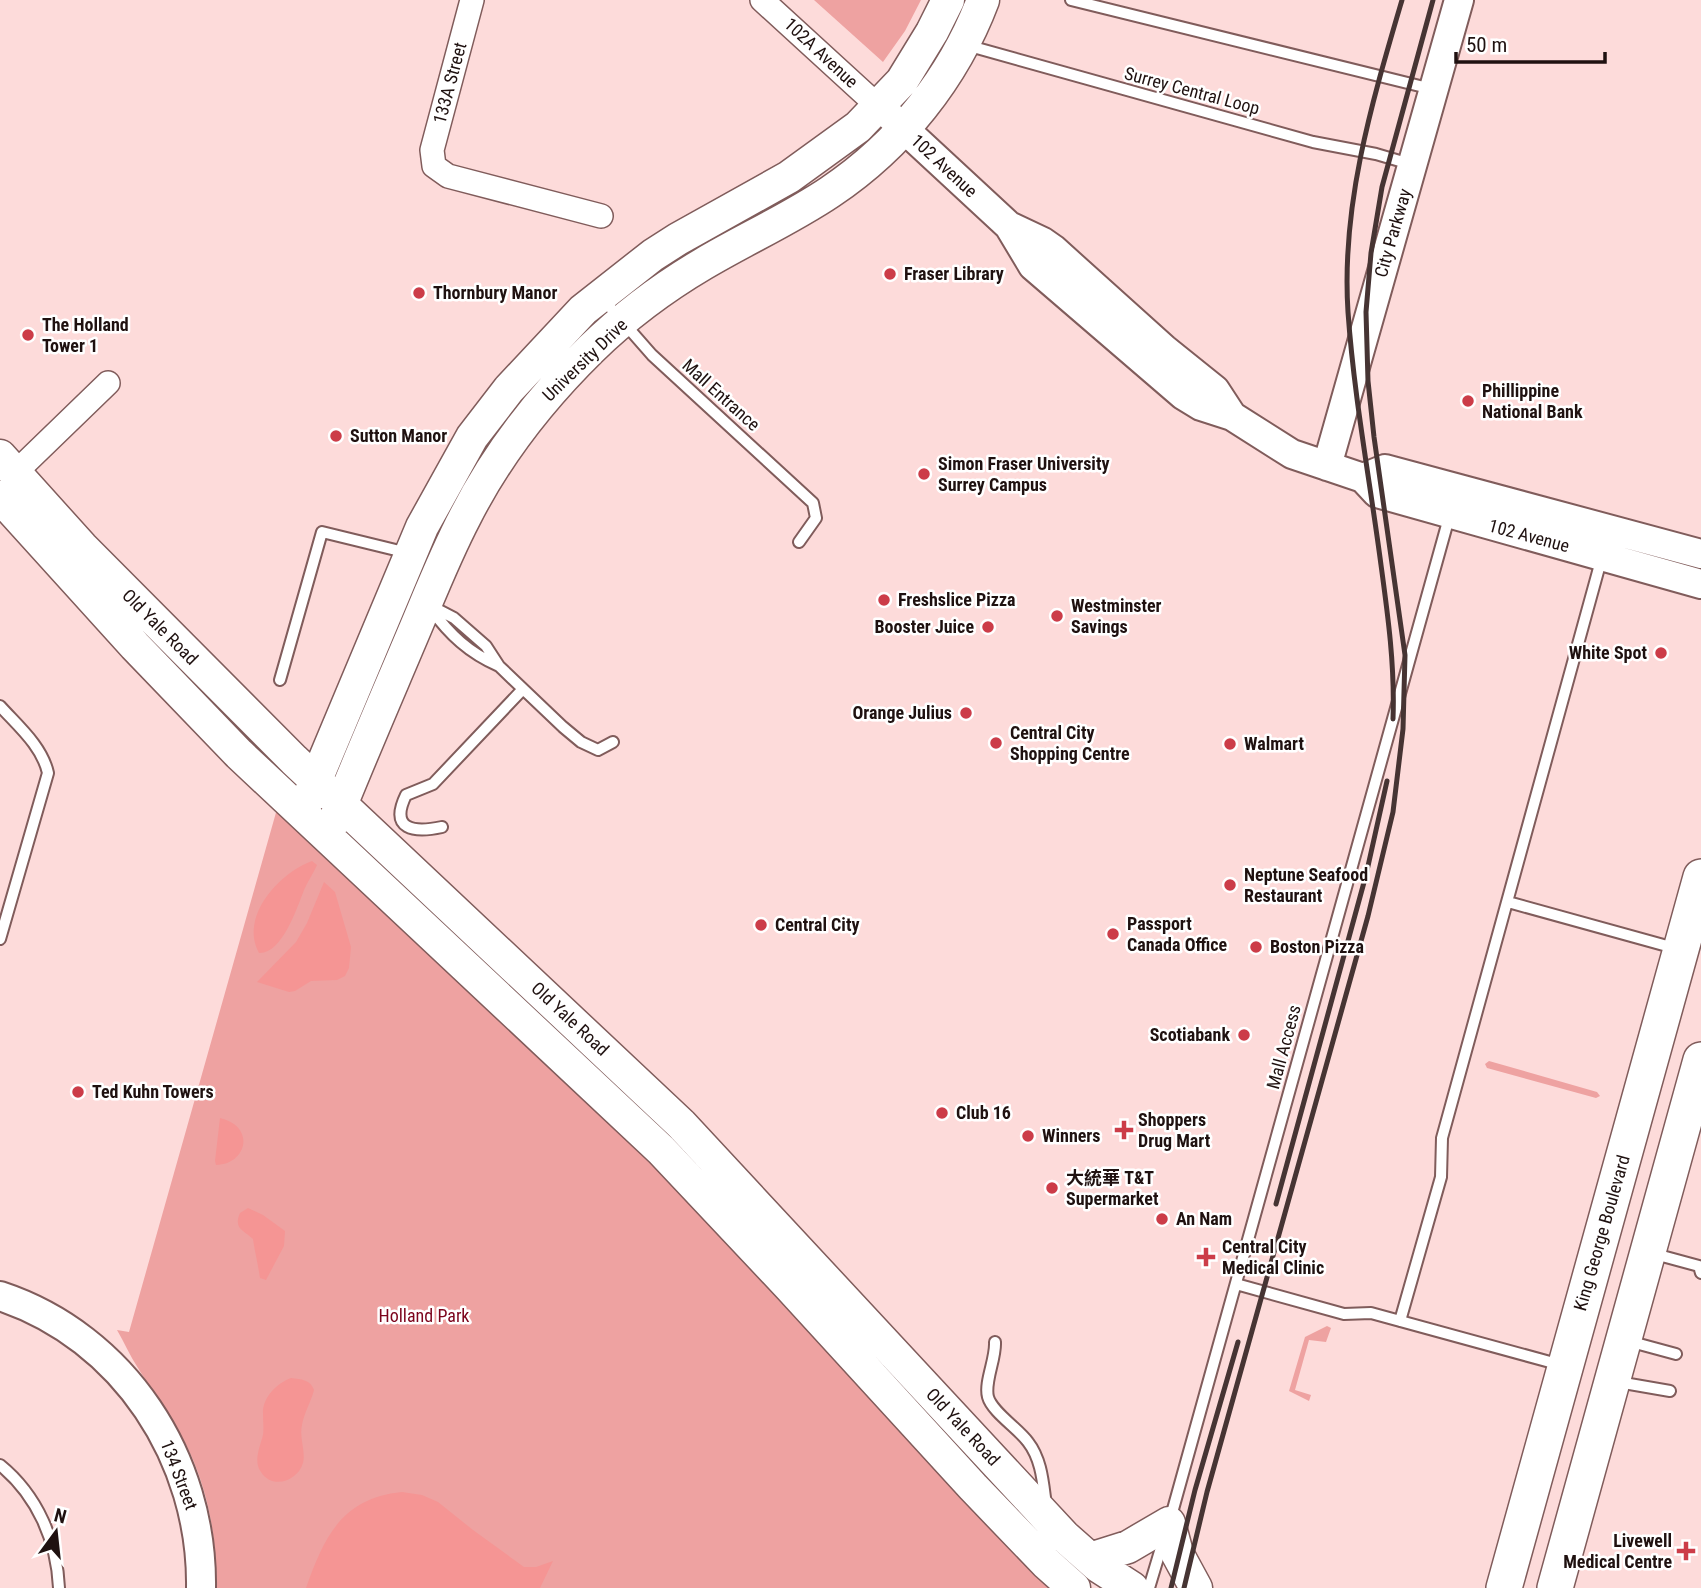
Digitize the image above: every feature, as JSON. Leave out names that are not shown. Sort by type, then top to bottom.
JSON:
[{"type":"main road","name":"University Drive","points":[[302,814],[440,491],[472,437],[509,389],[564,328],[653,255],[811,163],[858,127],[879,107],[917,58],[948,0]]},
{"type":"main road","name":"University Drive","points":[[328,838],[465,517],[500,457],[558,383],[623,321],[693,270],[832,191],[903,128],[920,111],[946,76],[964,45],[983,0]]},
{"type":"main road","name":"Old Yale Road","points":[[4,474],[82,547],[157,625],[341,805],[624,1069],[730,1175],[1048,1520],[1090,1559],[1132,1588]]},
{"type":"main road","name":"Old Yale Road","points":[[4,474],[135,646],[239,754],[661,1150],[982,1496],[1046,1563],[1074,1588]]},
{"type":"main road","points":[[427,603],[428,558],[436,534],[440,491]]},
{"type":"main road","name":"King George Boulevard","points":[[1504,1588],[1701,877]]},
{"type":"main road","points":[[1675,1154],[1638,1107],[1698,1071]]},
{"type":"main road","points":[[1555,1588],[1698,1071]]},
{"type":"main road","points":[[702,1193],[730,1175]]},
{"type":"main road","points":[[1090,1559],[1128,1547],[1169,1523],[1177,1553],[1196,1588]]},
{"type":"street","name":"133A Street","points":[[472,0],[432,150],[434,166],[448,176],[601,216]]},
{"type":"street","name":"102A Avenue","points":[[762,0],[879,107]]},
{"type":"street","name":"City Parkway","points":[[1327,466],[1460,0]]},
{"type":"street","name":"102 Avenue","points":[[879,107],[1009,226],[1043,242],[1164,349],[1215,390],[1233,416],[1284,450],[1363,478],[1377,493],[1701,584]]},
{"type":"street","points":[[4,474],[108,383]]},
{"type":"street","name":"102 Avenue","points":[[1363,478],[1385,469],[1701,554]]},
{"type":"street","name":"134 Street","points":[[0,1296],[57,1323],[100,1354],[139,1396],[157,1422],[175,1455],[188,1488],[199,1541],[201,1588]]},
{"type":"lane","points":[[1071,0],[1434,90]]},
{"type":"lane","name":"Surrey Central Loop","points":[[964,45],[1287,135],[1376,154],[1412,165]]},
{"type":"lane","name":"Mall Entrance","points":[[601,296],[652,355],[813,503],[816,517],[799,542]]},
{"type":"lane","name":"Mall Access","points":[[1149,1588],[1450,514]]},
{"type":"lane","points":[[281,680],[322,532],[411,554]]},
{"type":"lane","points":[[1400,1321],[1441,1177],[1441,1138],[1602,556]]},
{"type":"lane","points":[[427,603],[445,628],[476,656],[499,666],[581,742],[598,750],[613,742]]},
{"type":"lane","points":[[442,827],[421,832],[409,828],[400,814],[406,795],[433,784],[523,689]]},
{"type":"lane","points":[[0,706],[39,751],[45,760],[48,773],[0,939]]},
{"type":"lane","points":[[1508,902],[1681,950]]},
{"type":"lane","points":[[1648,1252],[1699,1266],[1701,1273]]},
{"type":"lane","points":[[1236,1284],[1345,1314],[1371,1313],[1564,1366]]},
{"type":"lane","points":[[1623,1339],[1676,1353]]},
{"type":"lane","points":[[995,1342],[996,1356],[988,1396],[992,1404],[1028,1442],[1040,1466],[1048,1520]]},
{"type":"lane","points":[[1612,1381],[1670,1391]]},
{"type":"lane","points":[[0,1465],[13,1475],[39,1511],[53,1549],[59,1588]]},
{"type":"green space","points":[[814,0],[921,0],[905,31],[883,62]]},
{"type":"green space","name":"Holland Park","points":[[277,809],[667,1175],[1054,1588],[216,1588],[210,1518],[196,1467],[178,1429],[117,1330],[129,1332]]},
{"type":"green space","points":[[1489,1061],[1597,1092],[1600,1096],[1596,1098],[1487,1068],[1485,1064]]},
{"type":"green space","points":[[1327,1326],[1331,1328],[1326,1342],[1309,1340],[1295,1390],[1311,1395],[1309,1401],[1289,1391],[1305,1337]]},
{"type":"shaded area","points":[[312,861],[317,865],[288,929],[275,946],[259,953],[254,939],[258,911],[275,886],[287,875]]},
{"type":"shaded area","points":[[324,882],[335,892],[351,947],[349,968],[345,976],[337,980],[311,981],[289,992],[257,982],[296,942]]},
{"type":"shaded area","points":[[220,1118],[239,1129],[243,1145],[234,1159],[216,1165],[215,1161]]},
{"type":"shaded area","points":[[248,1208],[285,1231],[284,1246],[266,1280],[260,1278],[253,1239],[240,1229],[238,1223],[240,1213]]},
{"type":"shaded area","points":[[291,1378],[308,1382],[314,1390],[302,1425],[303,1463],[296,1475],[278,1482],[266,1478],[259,1468],[263,1408],[271,1392]]},
{"type":"shaded area","points":[[402,1492],[422,1495],[438,1502],[524,1567],[536,1567],[553,1561],[540,1588],[306,1588],[320,1552],[338,1523],[364,1502]]},
{"type":"railway","points":[[1393,719],[1390,642],[1354,376],[1347,272],[1349,232],[1361,154],[1402,0]]},
{"type":"railway","points":[[1184,1588],[1207,1492],[1368,916],[1393,812],[1403,729],[1405,655],[1374,437],[1368,381],[1366,312],[1371,253],[1382,187],[1433,0]]},
{"type":"railway","points":[[1276,1204],[1366,875],[1387,781]]},
{"type":"railway","points":[[1171,1588],[1195,1490],[1238,1342]]},
{"type":"place","name":"Fraser Library","points":[[890,274]]},
{"type":"place","name":"Thornbury Manor","points":[[419,293]]},
{"type":"place","name":"The Holland Tower 1","points":[[28,335]]},
{"type":"place","name":"Phillippine National Bank","points":[[1468,401]]},
{"type":"place","name":"Sutton Manor","points":[[336,436]]},
{"type":"place","name":"Simon Fraser University Surrey Campus","points":[[924,474]]},
{"type":"place","name":"Freshslice Pizza","points":[[884,600]]},
{"type":"place","name":"Westminster Savings","points":[[1057,616]]},
{"type":"place","name":"Booster Juice","points":[[988,627]]},
{"type":"place","name":"White Spot","points":[[1661,653]]},
{"type":"place","name":"Orange Julius","points":[[966,713]]},
{"type":"place","name":"Central City Shopping Centre","points":[[996,743]]},
{"type":"place","name":"Walmart","points":[[1230,744]]},
{"type":"place","name":"Neptune Seafood Restaurant","points":[[1230,885]]},
{"type":"place","name":"Central City","points":[[761,925]]},
{"type":"place","name":"Passport Canada Office","points":[[1113,934]]},
{"type":"place","name":"Boston Pizza","points":[[1256,947]]},
{"type":"place","name":"Scotiabank","points":[[1244,1035]]},
{"type":"place","name":"Ted Kuhn Towers","points":[[78,1092]]},
{"type":"place","name":"Club 16","points":[[942,1113]]},
{"type":"place","name":"Shoppers Drug Mart","points":[[1124,1130]]},
{"type":"place","name":"Winners","points":[[1028,1136]]},
{"type":"place","name":"大統華 T&T Supermarket","points":[[1052,1188]]},
{"type":"place","name":"An Nam","points":[[1162,1219]]},
{"type":"place","name":"Central City Medical Clinic","points":[[1206,1257]]},
{"type":"place","name":"Livewell Medical Centre","points":[[1686,1551]]}]
